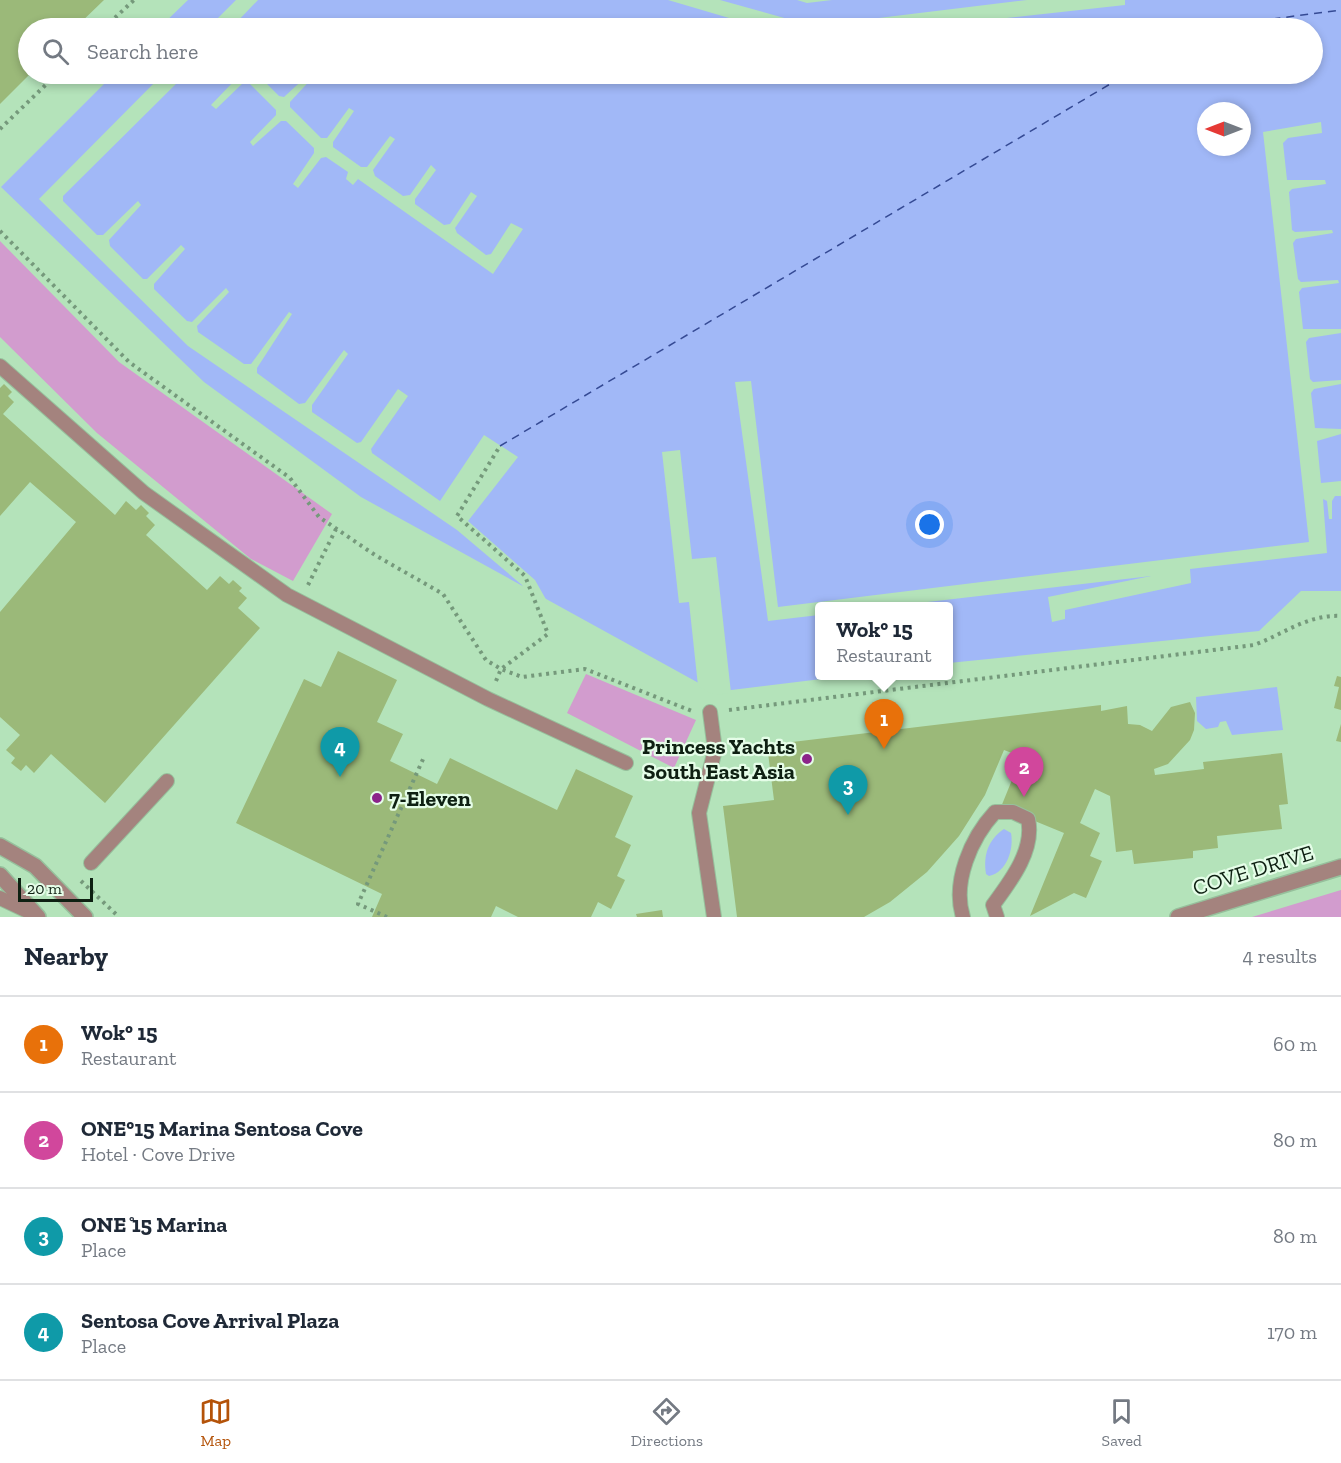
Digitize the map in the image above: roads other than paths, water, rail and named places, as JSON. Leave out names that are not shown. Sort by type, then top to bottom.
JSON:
[{"type":"street","points":[[0,846],[34,866],[85,917]]},
{"type":"street","name":"COVE DRIVE","points":[[1178,917],[1341,867]]},
{"type":"street","points":[[0,875],[38,916]]},
{"type":"lane","points":[[0,366],[144,493],[299,602],[488,699],[626,762]]},
{"type":"lane","points":[[710,712],[715,750],[699,813],[714,917]]},
{"type":"lane","points":[[90,863],[167,781]]},
{"type":"lane","points":[[961,916],[959,901],[964,867],[981,827],[995,812],[1013,812],[1028,819],[1031,831],[1015,875],[993,905],[997,917]]},
{"type":"lane","points":[[0,898],[38,916]]},
{"type":"water","points":[[188,0],[797,0],[807,3],[832,0],[1341,0],[1341,591],[1301,591],[1259,631],[953,663],[953,602],[815,602],[815,680],[715,692],[361,497],[204,382],[1,187],[104,84],[1323,84],[1323,18],[169,18]]},
{"type":"water","points":[[1277,687],[1283,730],[1232,735],[1226,721],[1220,722],[1218,727],[1206,729],[1197,721],[1196,697]]},
{"type":"water","points":[[1004,829],[1011,833],[1010,853],[1005,865],[989,876],[986,874],[985,867],[986,854],[990,843]]},
{"type":"place","name":"Wok° 15","points":[[884,749]]},
{"type":"place","name":"Princess Yachts South East Asia","points":[[807,759]]},
{"type":"place","name":"Sentosa Cove Arrival Plaza","points":[[340,777]]},
{"type":"place","name":"ONE°15 Marina Sentosa Cove","points":[[1024,797]]},
{"type":"place","name":"7-Eleven","points":[[377,798]]},
{"type":"place","name":"ONE ̊15 Marina","points":[[848,815]]}]
